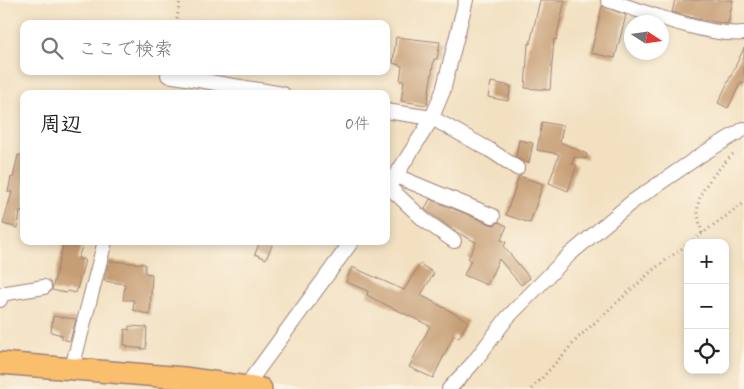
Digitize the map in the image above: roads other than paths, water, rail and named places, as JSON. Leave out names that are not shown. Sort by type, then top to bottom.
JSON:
[{"type":"main road","points":[[0,363],[184,378],[253,388]]},
{"type":"street","points":[[391,184],[432,118],[443,91],[466,0]]},
{"type":"street","points":[[608,0],[706,29],[744,32]]},
{"type":"street","points":[[168,76],[257,90]]},
{"type":"street","points":[[390,112],[432,118],[490,150],[517,168]]},
{"type":"street","points":[[449,389],[474,362],[507,318],[569,255],[632,202],[704,153],[744,130]]},
{"type":"street","points":[[391,184],[493,216]]},
{"type":"street","points":[[391,184],[424,220],[454,241]]},
{"type":"street","points":[[72,368],[102,245]]},
{"type":"street","points":[[253,388],[349,245]]},
{"type":"street","points":[[0,300],[1,295],[7,292],[44,287]]}]
